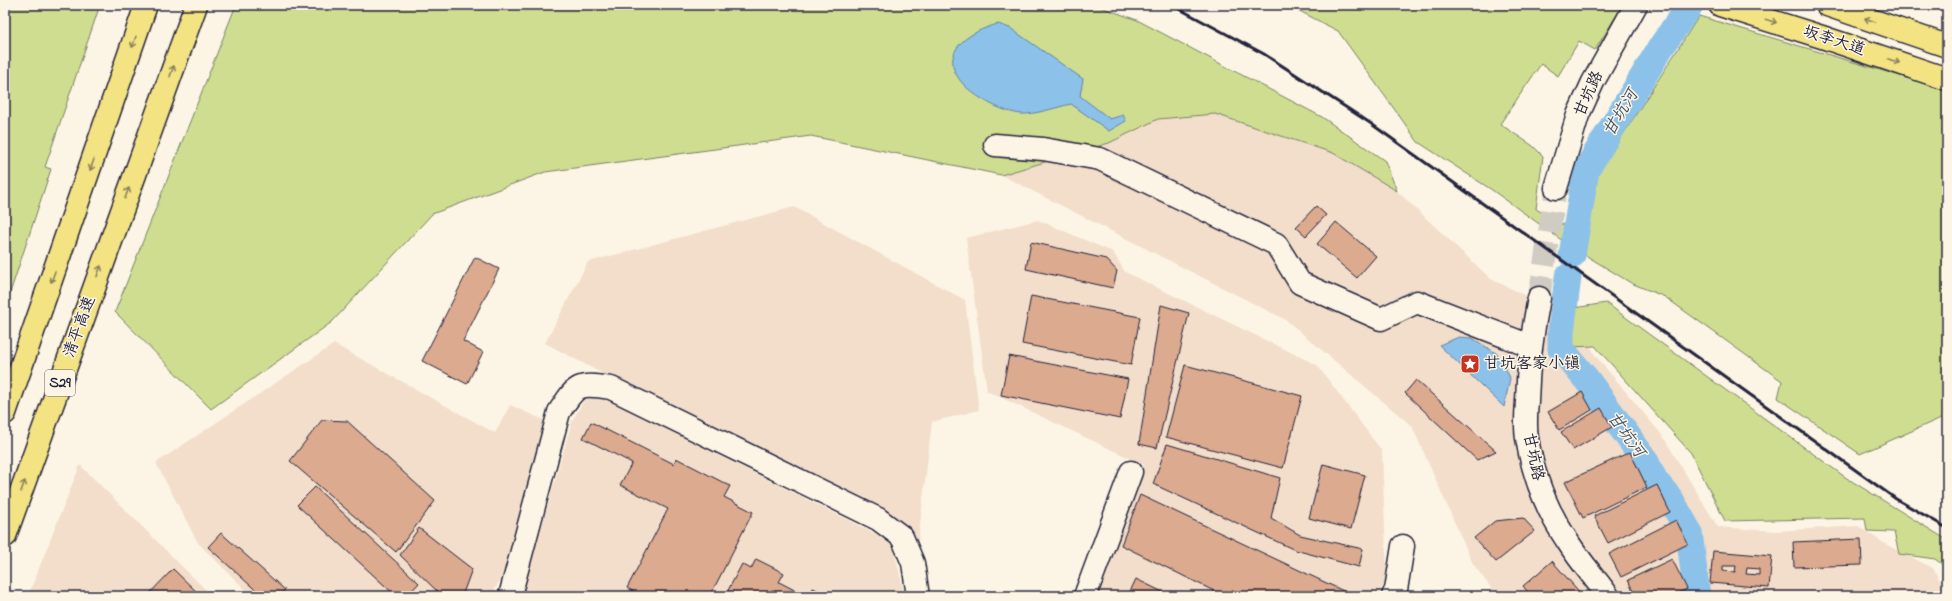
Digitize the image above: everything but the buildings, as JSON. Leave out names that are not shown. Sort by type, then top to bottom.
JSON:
[{"type":"main road","name":"S29","points":[[5,413],[146,5]]},
{"type":"main road","name":"清平高速","points":[[5,536],[196,5]]},
{"type":"main road","name":"坂李大道","points":[[1720,5],[1947,79]]},
{"type":"main road","name":"坂李大道","points":[[1826,5],[1947,46]]},
{"type":"street","name":"甘坑路","points":[[1556,188],[1578,115],[1587,95],[1636,5]]},
{"type":"street","points":[[995,145],[1043,149],[1100,159],[1276,244],[1300,282],[1381,319],[1417,302],[1530,346]]},
{"type":"street","name":"甘坑路","points":[[1539,298],[1530,346],[1526,436],[1539,486],[1568,542],[1608,596]]},
{"type":"street","points":[[510,596],[559,412],[572,391],[587,384],[611,388],[878,519],[902,537],[913,562],[918,596]]},
{"type":"street","points":[[1086,596],[1131,472]]},
{"type":"street","points":[[1393,596],[1396,590],[1404,546]]},
{"type":"shaded area","name":"甘坑客家小镇","points":[[1215,114],[1333,153],[1397,191],[1491,279],[1577,320],[1595,355],[1662,435],[1718,527],[1775,531],[1858,526],[1887,545],[1933,568],[1947,593],[1947,596],[1497,596],[1473,564],[1412,426],[1286,320],[1001,175],[1109,143],[1158,119]]},
{"type":"shaded area","points":[[794,207],[965,300],[979,410],[932,422],[918,542],[545,343],[588,262]]},
{"type":"shaded area","points":[[1038,220],[1113,252],[1125,272],[1317,365],[1382,451],[1387,577],[1378,596],[1097,596],[1144,465],[987,391],[966,238]]},
{"type":"shaded area","points":[[334,344],[495,433],[510,405],[546,421],[502,576],[491,596],[252,596],[198,543],[156,463]]},
{"type":"shaded area","points":[[586,397],[610,401],[892,542],[905,596],[522,596],[572,421]]},
{"type":"shaded area","points":[[80,465],[212,596],[28,596]]},
{"type":"green space","points":[[5,5],[100,5],[45,167],[51,169],[5,308]]},
{"type":"green space","points":[[236,5],[1095,5],[1137,20],[1322,117],[1385,161],[1397,191],[1333,153],[1215,114],[1158,119],[1109,143],[1001,175],[811,136],[545,172],[432,214],[332,322],[211,409],[115,312]]},
{"type":"green space","points":[[1288,5],[1623,5],[1595,50],[1579,41],[1558,76],[1541,64],[1500,124],[1533,146],[1543,156],[1536,209],[1581,235],[1590,186],[1699,16],[1947,90],[1947,421],[1941,418],[1860,454],[1778,398],[1782,381],[1665,297],[1631,283],[1567,244],[1492,190],[1418,142],[1338,31]]},
{"type":"green space","points":[[1606,303],[1845,477],[1947,540],[1947,568],[1935,559],[1899,554],[1894,532],[1867,531],[1865,518],[1725,521],[1691,453],[1595,346],[1567,347],[1567,325],[1574,308]]},
{"type":"water","points":[[998,24],[1010,28],[1083,79],[1080,96],[1110,119],[1123,115],[1126,121],[1109,131],[1071,104],[1027,114],[1007,111],[982,99],[967,88],[957,76],[953,66],[954,55],[959,46],[968,37],[981,30]]},
{"type":"water","points":[[1459,337],[1472,338],[1496,353],[1502,360],[1510,378],[1504,407],[1439,345]]},
{"type":"waterway","name":"甘坑河","points":[[1572,255],[1586,170],[1661,47],[1690,5]]},
{"type":"waterway","name":"甘坑河","points":[[1568,277],[1561,332],[1561,349],[1587,380],[1645,460],[1655,481],[1671,500],[1689,532],[1697,596]]},
{"type":"tunnel","points":[[1539,298],[1556,188]]},
{"type":"railway","points":[[1172,5],[1264,54],[1370,123],[1896,499],[1947,528]]},
{"type":"place","name":"甘坑客家小镇","points":[[1470,364]]}]
